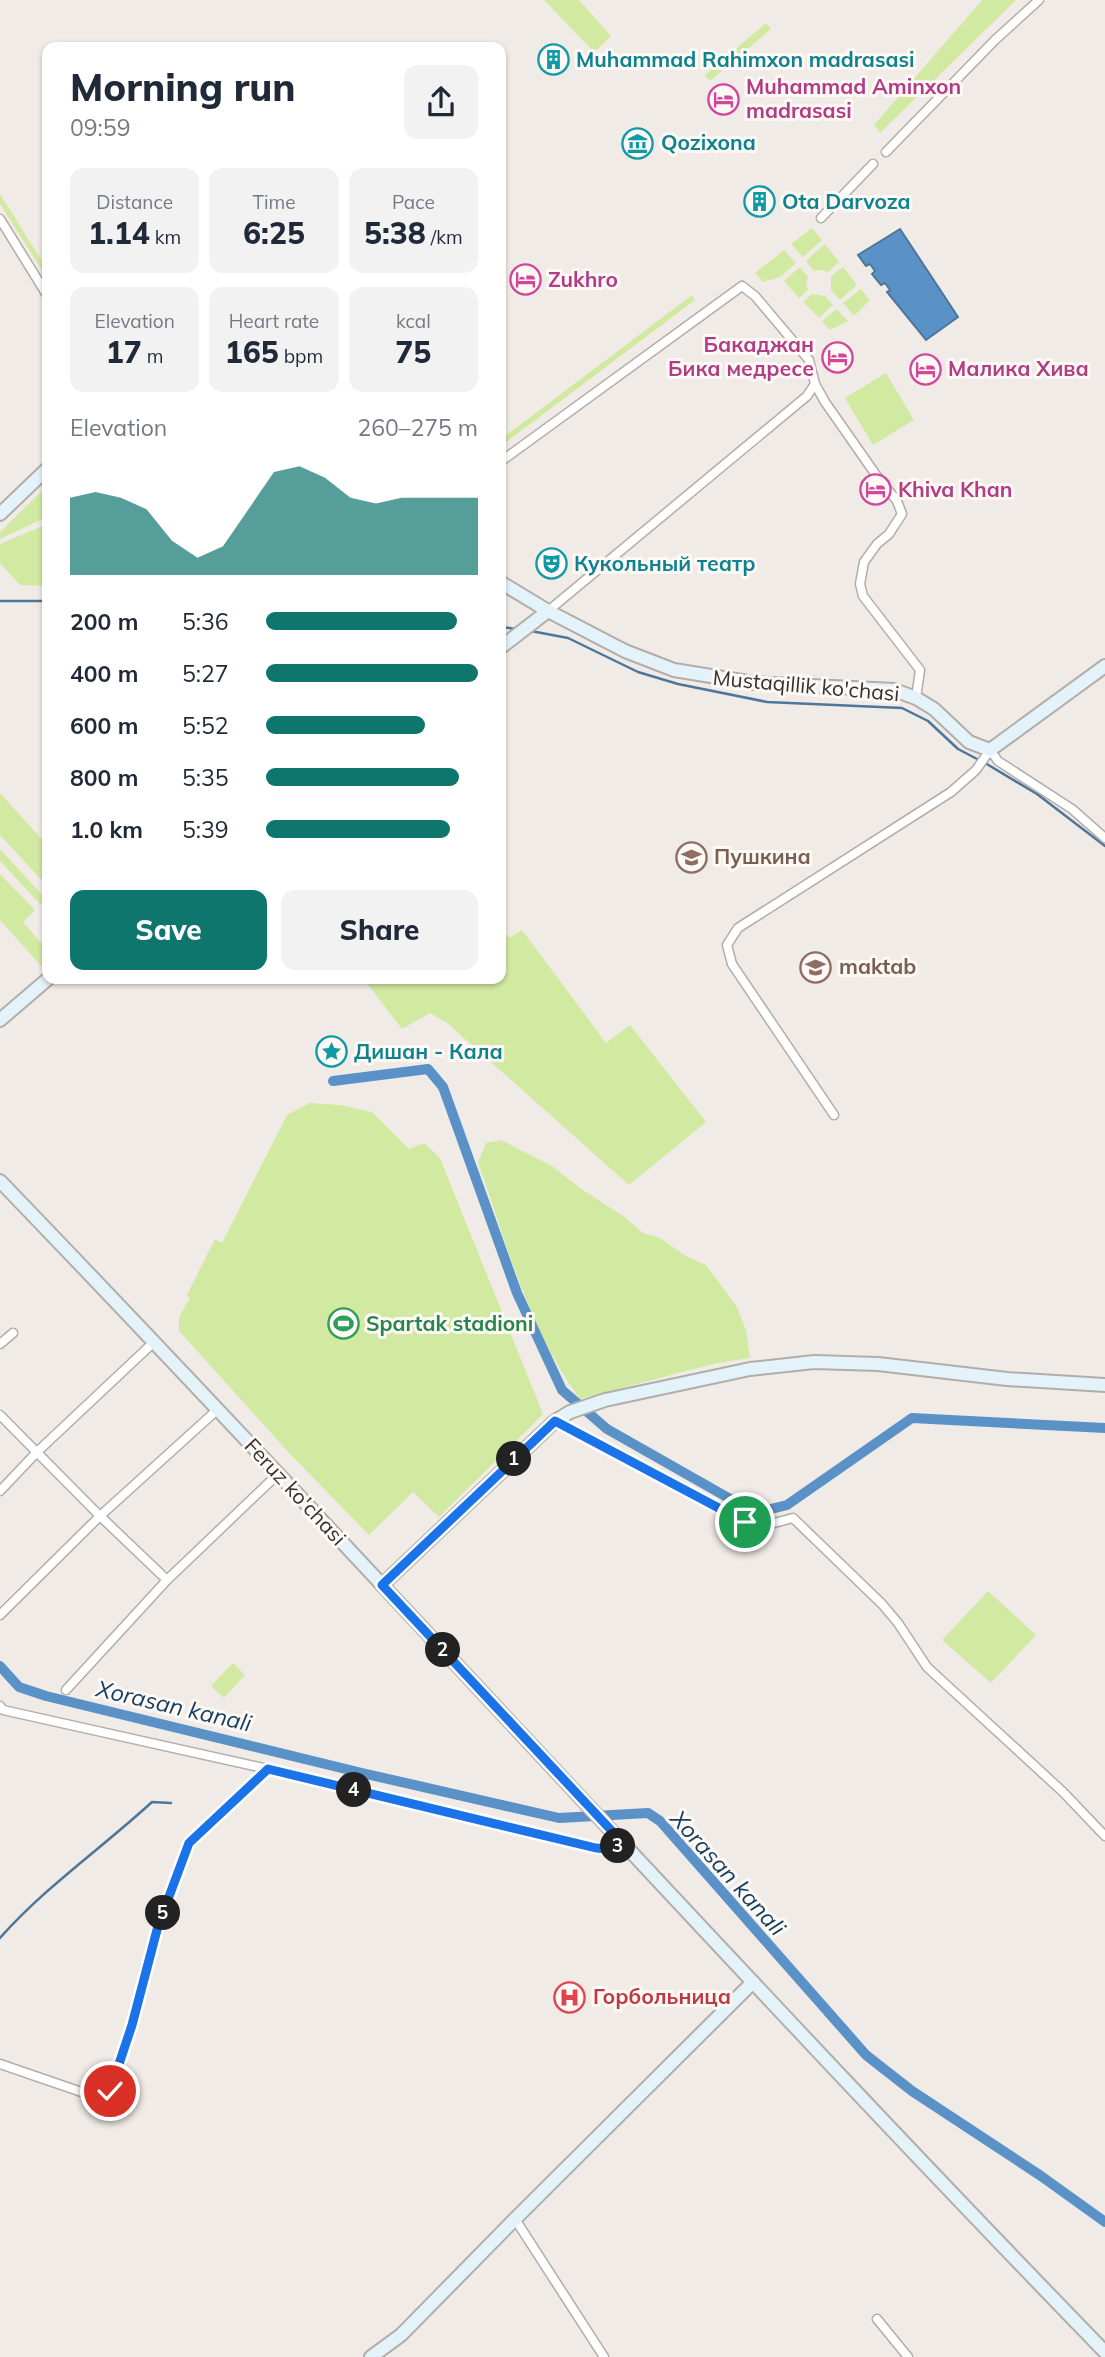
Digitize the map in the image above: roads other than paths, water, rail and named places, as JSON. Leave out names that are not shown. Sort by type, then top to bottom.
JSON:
[{"type":"main road","points":[[0,514],[42,474]]},
{"type":"main road","name":"Mustaqillik ko'chasi","points":[[506,586],[625,651],[674,670],[754,683],[894,691],[916,698],[934,709],[969,742],[988,753]]},
{"type":"main road","points":[[506,644],[548,611]]},
{"type":"main road","points":[[988,753],[1103,670]]},
{"type":"main road","points":[[0,1020],[43,984]]},
{"type":"main road","name":"Feruz ko'chasi","points":[[0,1181],[958,2200],[1105,2352]]},
{"type":"main road","points":[[382,1585],[555,1421],[570,1412],[603,1401],[750,1369],[814,1362],[878,1364],[1007,1379],[1105,1385]]},
{"type":"main road","points":[[372,2357],[401,2335],[753,1982]]},
{"type":"street","points":[[886,152],[995,40],[1039,0]]},
{"type":"street","points":[[821,218],[873,164]]},
{"type":"street","points":[[0,219],[42,287]]},
{"type":"street","points":[[506,458],[742,286],[755,296],[808,360],[815,384],[837,421],[897,500],[902,514],[889,534],[877,544],[864,562],[860,583],[863,596],[920,670],[916,698]]},
{"type":"street","points":[[548,611],[807,396],[815,384]]},
{"type":"street","points":[[834,1115],[732,964],[727,945],[738,928],[951,792],[977,768],[988,753],[1072,809],[1105,838]]},
{"type":"street","points":[[0,1344],[13,1333]]},
{"type":"street","points":[[0,1491],[37,1452],[154,1342]]},
{"type":"street","points":[[0,1615],[100,1516],[217,1410]]},
{"type":"street","points":[[0,1415],[167,1580]]},
{"type":"street","points":[[555,1421],[745,1522],[770,1524],[793,1518],[881,1604],[898,1623],[927,1667],[1063,1792],[1105,1836]]},
{"type":"street","points":[[66,1690],[167,1580],[278,1474]]},
{"type":"street","points":[[0,1706],[3,1710],[268,1769],[596,1848],[608,1849],[624,1844]]},
{"type":"street","points":[[0,2064],[102,2099],[110,2091],[132,2025],[158,1926],[189,1843],[268,1769]]},
{"type":"street","points":[[515,2219],[604,2357]]},
{"type":"street","points":[[877,2319],[908,2357]]},
{"type":"water","points":[[900,229],[958,317],[926,340],[887,292],[890,290],[885,283],[881,285],[872,274],[875,271],[870,264],[866,266],[858,255]]},
{"type":"waterway","points":[[0,601],[42,601]]},
{"type":"waterway","points":[[506,628],[518,629]]},
{"type":"waterway","points":[[531,631],[568,638],[638,672],[678,684],[767,702],[902,708],[928,721],[958,749],[979,760]]},
{"type":"waterway","points":[[985,763],[1037,794],[1105,846]]},
{"type":"waterway","points":[[333,1081],[428,1069],[443,1087],[517,1293],[562,1390],[607,1429],[755,1513],[787,1505],[912,1418],[1105,1428]]},
{"type":"waterway","name":"Xorasan kanali","points":[[0,1666],[19,1687],[46,1696],[559,1818],[648,1813],[660,1821],[866,2055],[912,2091],[1041,2176],[1105,2222]]},
{"type":"waterway","points":[[0,1938],[17,1919],[152,1802],[171,1803]]},
{"type":"place","name":"Muhammad Rahimxon madrasasi","points":[[553,60]]},
{"type":"place","name":"Muhammad Aminxon madrasasi","points":[[723,99]]},
{"type":"place","name":"Qozixona","points":[[638,143]]},
{"type":"place","name":"Ota Darvoza","points":[[759,202]]},
{"type":"place","name":"Zukhro","points":[[525,280]]},
{"type":"place","name":"Бакаджан Бика медресе","points":[[837,357]]},
{"type":"place","name":"Малика Хива","points":[[925,369]]},
{"type":"place","name":"Khiva Khan","points":[[875,490]]},
{"type":"place","name":"Кукольный театр","points":[[551,564]]},
{"type":"place","name":"Пушкина","points":[[691,857]]},
{"type":"place","name":"maktab","points":[[816,967]]},
{"type":"place","name":"Дишан - Кала","points":[[331,1052]]},
{"type":"place","name":"Spartak stadioni","points":[[343,1324]]},
{"type":"place","name":"Горбольница","points":[[570,1997]]}]
